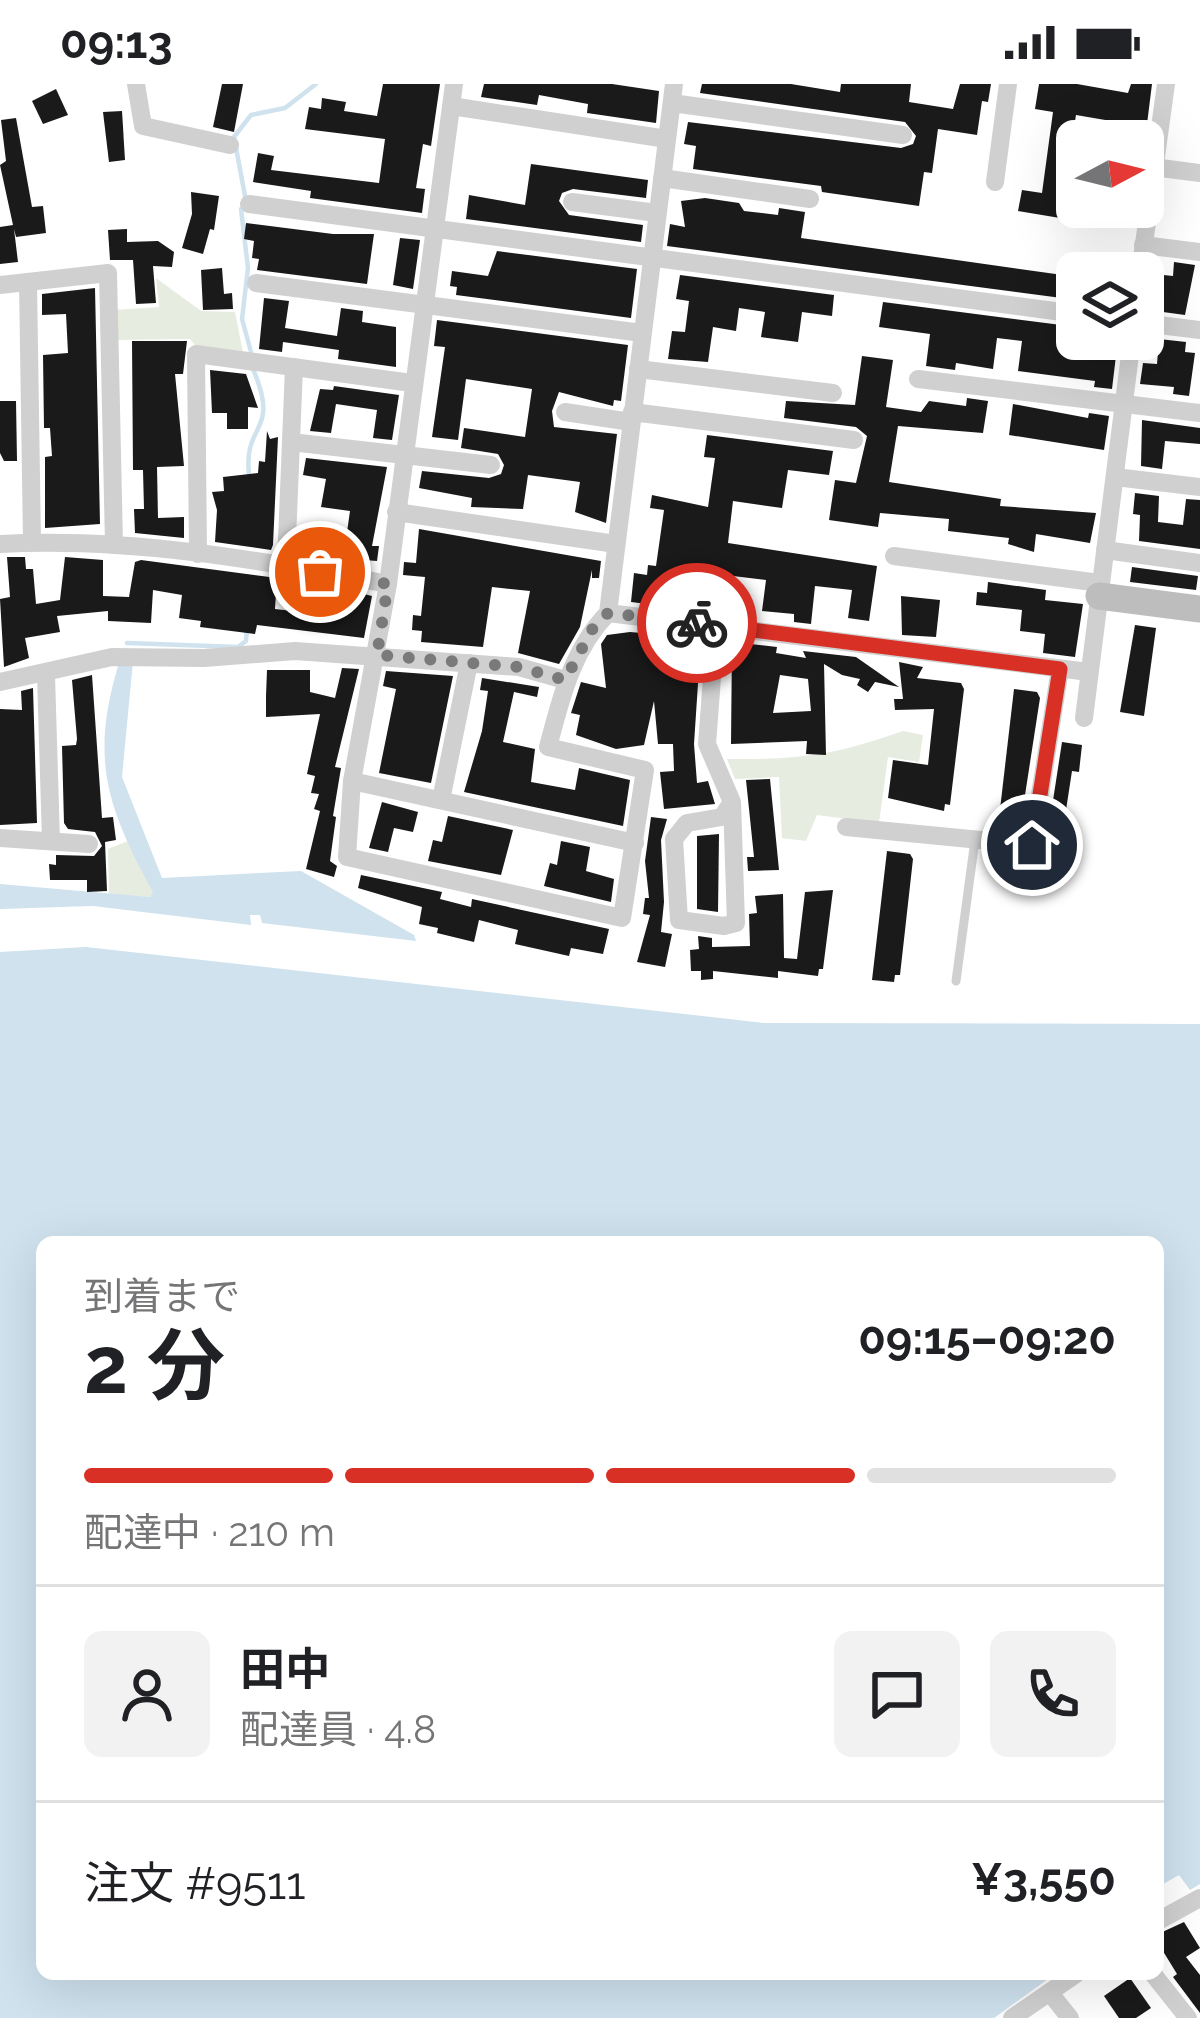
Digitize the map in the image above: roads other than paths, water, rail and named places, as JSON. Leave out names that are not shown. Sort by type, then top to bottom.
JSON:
[{"type":"street","points":[[136,84],[143,127],[230,145]]},
{"type":"street","points":[[454,84],[388,584],[352,781],[346,857],[622,918],[646,770],[548,747],[565,680],[593,628],[608,613],[673,94],[903,135]]},
{"type":"street","points":[[995,182],[1008,84]]},
{"type":"street","points":[[1160,120],[1166,84]]},
{"type":"street","points":[[451,106],[667,139]]},
{"type":"street","points":[[1164,168],[1200,173]]},
{"type":"street","points":[[662,178],[810,199]]},
{"type":"street","points":[[572,202],[657,213]]},
{"type":"street","points":[[249,204],[1056,311]]},
{"type":"street","points":[[1142,252],[1145,228]]},
{"type":"street","points":[[1143,245],[1200,252]]},
{"type":"street","points":[[0,285],[108,273],[115,544]]},
{"type":"street","points":[[28,282],[32,542]]},
{"type":"street","points":[[256,283],[642,333]]},
{"type":"street","points":[[1164,326],[1200,330]]},
{"type":"street","points":[[198,554],[196,354],[412,383]]},
{"type":"street","points":[[1084,718],[1130,360]]},
{"type":"street","points":[[286,565],[294,368]]},
{"type":"street","points":[[638,369],[833,393]]},
{"type":"street","points":[[918,379],[1200,413]]},
{"type":"street","points":[[565,412],[854,440]]},
{"type":"street","points":[[291,442],[491,465]]},
{"type":"street","points":[[1114,477],[1200,488]]},
{"type":"street","points":[[396,512],[616,544]]},
{"type":"street","points":[[0,544],[115,544],[286,565],[388,584]]},
{"type":"street","points":[[1105,550],[1200,563]]},
{"type":"street","points":[[895,556],[1200,609]]},
{"type":"street","points":[[608,613],[1089,672]]},
{"type":"street","points":[[716,626],[707,744],[732,802],[736,922],[724,926],[679,920],[674,839],[687,824],[722,817],[732,802]]},
{"type":"street","points":[[0,682],[112,657],[204,658],[295,651],[519,667],[565,680]]},
{"type":"street","points":[[441,800],[469,663]]},
{"type":"street","points":[[847,827],[1032,845],[1060,669]]},
{"type":"street","points":[[46,675],[51,841]]},
{"type":"street","points":[[352,781],[635,843]]},
{"type":"street","points":[[0,838],[89,844]]},
{"type":"street","points":[[1164,1918],[1200,1898]]},
{"type":"street","points":[[1012,2018],[1068,1980]]},
{"type":"street","points":[[1158,1980],[1187,2018]]},
{"type":"street","points":[[1050,1993],[1070,2018]]},
{"type":"lane","points":[[956,981],[975,840]]},
{"type":"water","points":[[133,661],[122,777],[162,878],[301,871],[414,935],[416,941],[262,923],[260,915],[250,915],[251,925],[93,906],[0,909],[0,884],[150,897],[153,892],[114,807],[105,755],[105,727],[119,663]]},
{"type":"water","points":[[86,947],[765,1023],[1200,1024],[1200,1884],[1190,1890],[1179,1875],[1164,1884],[1164,1236],[36,1236],[36,1980],[1047,1980],[994,2018],[0,2018],[0,952]]},
{"type":"waterway","points":[[245,196],[234,137],[251,115],[285,108],[316,84]]},
{"type":"waterway","points":[[241,209],[248,268],[242,319],[251,352]]},
{"type":"waterway","points":[[249,475],[251,445],[263,406],[253,369]]},
{"type":"waterway","points":[[127,643],[238,647],[246,641],[247,627]]}]
